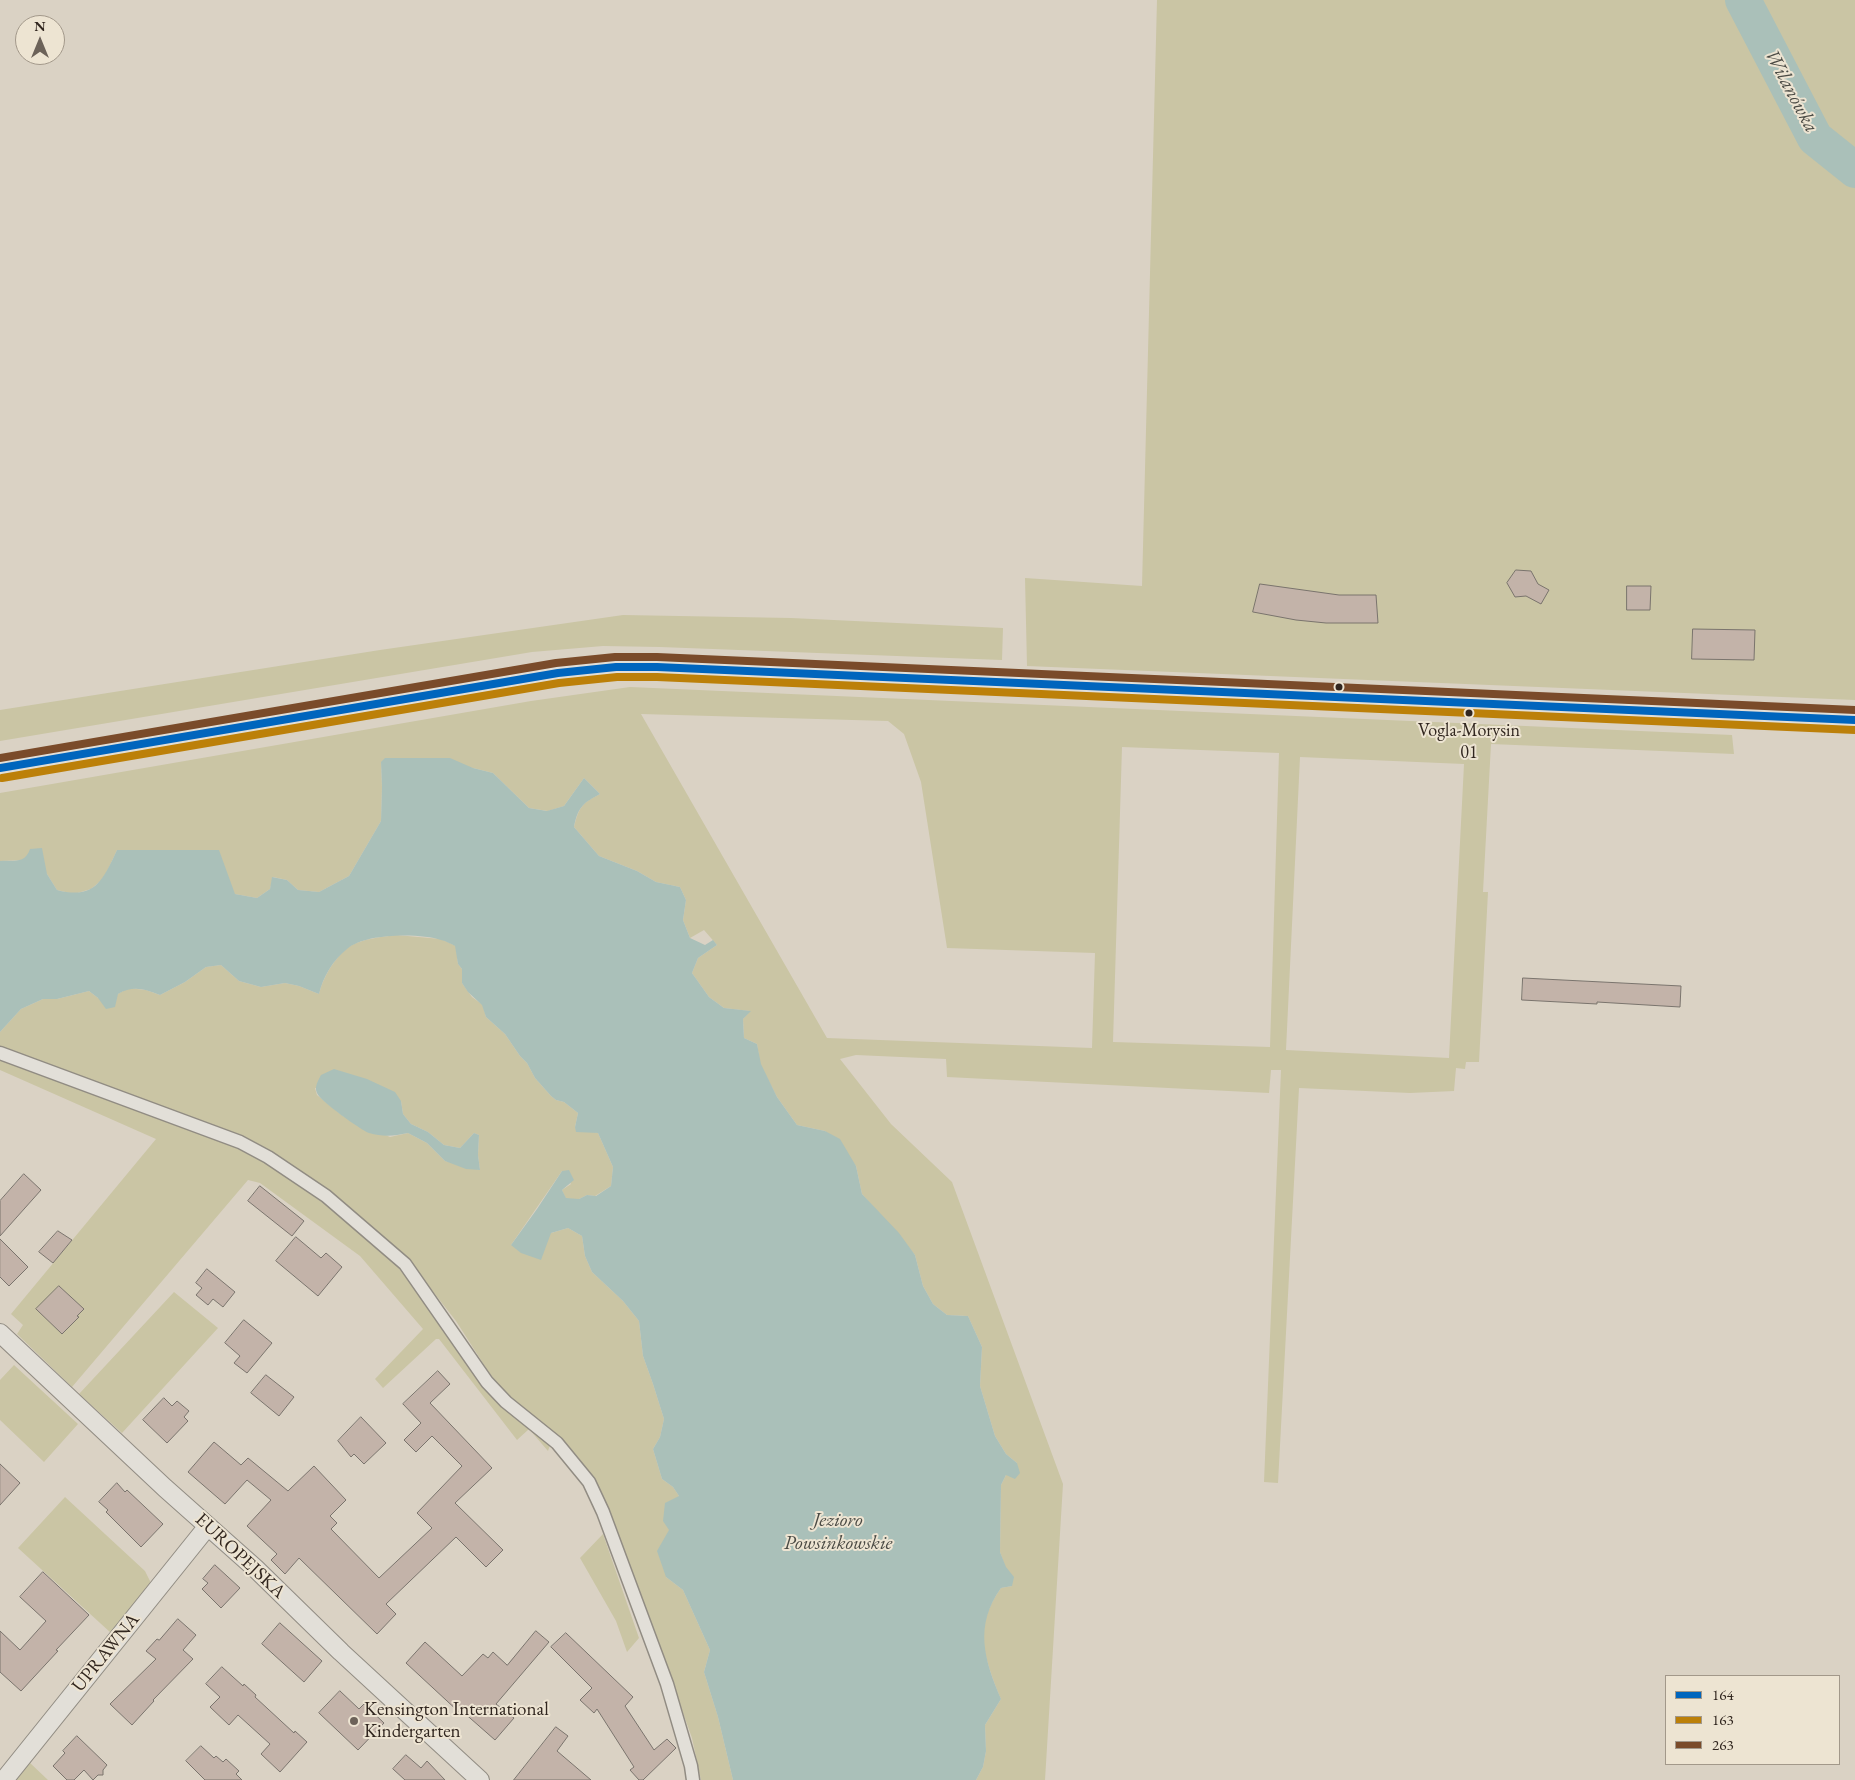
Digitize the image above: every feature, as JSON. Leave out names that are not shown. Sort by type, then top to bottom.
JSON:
[{"type":"street","points":[[0,768],[558,673],[625,667],[992,680],[1855,720]]},
{"type":"street","points":[[0,1053],[240,1142],[268,1157],[326,1196],[404,1264],[487,1382],[506,1402],[540,1428],[563,1449],[589,1482],[618,1550],[667,1684],[691,1766],[693,1780]]},
{"type":"street","name":"EUROPEJSKA","points":[[0,1333],[165,1488],[255,1568],[341,1652],[480,1780]]},
{"type":"street","name":"UPRAWNA","points":[[4,1780],[208,1526]]},
{"type":"shaded area","points":[[1157,0],[1729,0],[1738,23],[1754,0],[1855,0],[1855,700],[1027,666],[1025,578],[1142,586]]},
{"type":"shaded area","points":[[623,615],[791,618],[1003,628],[1002,660],[603,646],[532,652],[0,741],[0,710],[380,650]]},
{"type":"shaded area","points":[[630,687],[1732,735],[1734,754],[1491,744],[1483,892],[1488,892],[1479,1062],[1466,1062],[1465,1069],[1456,1068],[1454,1091],[1410,1093],[1299,1088],[1278,1483],[1264,1482],[1281,1070],[1271,1070],[1269,1093],[947,1077],[946,1059],[856,1055],[840,1059],[891,1124],[952,1182],[1063,1484],[1045,1780],[976,1780],[983,1767],[986,1751],[985,1725],[1001,1699],[987,1661],[983,1632],[988,1612],[997,1593],[1001,1588],[1012,1586],[1000,1552],[1001,1485],[1006,1475],[1017,1463],[1006,1454],[995,1436],[980,1386],[982,1347],[968,1316],[947,1315],[933,1304],[923,1286],[915,1255],[862,1194],[856,1166],[825,1131],[797,1125],[777,1097],[760,1064],[757,1044],[744,1038],[743,1019],[750,1011],[724,1008],[709,997],[692,973],[698,958],[717,945],[704,930],[690,938],[683,920],[686,900],[680,887],[656,882],[637,871],[599,856],[574,827],[582,806],[600,794],[584,778],[564,806],[548,811],[529,808],[493,773],[473,768],[381,762],[381,821],[349,876],[319,892],[298,890],[287,880],[273,877],[270,889],[257,898],[235,894],[117,850],[104,878],[91,889],[74,894],[57,890],[47,874],[28,856],[23,860],[0,861],[0,793],[531,701]],"holes":[[[641,714],[888,721],[904,734],[921,782],[947,948],[1095,953],[1092,1048],[827,1038]],[[1122,747],[1279,753],[1270,1047],[1113,1042]],[[1300,757],[1464,764],[1449,1058],[1286,1050]]]},
{"type":"shaded area","points":[[396,935],[441,939],[456,946],[458,964],[462,969],[462,983],[472,997],[483,1005],[486,1017],[505,1034],[527,1063],[535,1078],[551,1096],[556,1100],[564,1102],[578,1113],[575,1127],[598,1133],[613,1167],[611,1186],[595,1196],[587,1195],[579,1199],[566,1199],[562,1190],[571,1184],[562,1171],[511,1245],[568,1228],[582,1236],[585,1256],[592,1272],[623,1301],[639,1321],[643,1356],[664,1419],[660,1437],[653,1449],[662,1479],[673,1487],[679,1496],[669,1530],[666,1577],[683,1590],[710,1650],[704,1672],[718,1717],[733,1780],[701,1780],[692,1738],[638,1587],[597,1485],[578,1457],[540,1420],[515,1403],[502,1390],[456,1321],[427,1284],[380,1235],[316,1183],[264,1147],[231,1132],[0,1049],[0,1032],[21,1009],[43,999],[57,999],[89,991],[98,998],[118,994],[128,988],[146,990],[160,995],[185,982],[206,967],[221,965],[239,981],[261,987],[285,983],[319,994],[323,981],[330,969],[347,948],[364,940]],"holes":[[[315,1088],[401,1101],[403,1114],[411,1124],[428,1132],[444,1145],[460,1148],[474,1133],[479,1135],[478,1155],[480,1170],[445,1161],[427,1143],[408,1133],[390,1137],[343,1116],[317,1095]]]},
{"type":"shaded area","points":[[0,1059],[232,1143],[263,1161],[322,1202],[403,1270],[446,1330],[550,1445],[548,1451],[529,1429],[517,1440],[439,1339],[436,1339],[383,1388],[375,1379],[423,1329],[360,1256],[260,1183],[248,1180],[72,1387],[17,1334],[23,1325],[11,1314],[156,1139],[0,1070]]},
{"type":"shaded area","points":[[174,1292],[218,1328],[122,1433],[79,1394]]},
{"type":"shaded area","points":[[14,1365],[78,1424],[44,1462],[0,1420],[0,1380]]},
{"type":"shaded area","points":[[65,1497],[145,1571],[151,1583],[111,1633],[18,1548]]},
{"type":"shaded area","points":[[603,1534],[639,1638],[627,1652],[616,1621],[580,1558]]},
{"type":"shaded area","points":[[28,1761],[48,1780],[14,1780]]},
{"type":"water","name":"Jezioro Powsinkowskie","points":[[385,758],[450,758],[473,768],[493,773],[529,808],[547,811],[564,806],[584,778],[600,794],[582,806],[574,827],[599,856],[637,871],[656,882],[680,887],[686,900],[683,920],[690,938],[705,945],[713,940],[717,945],[698,958],[692,973],[709,997],[724,1008],[751,1011],[743,1019],[744,1038],[757,1044],[761,1064],[777,1097],[797,1125],[825,1131],[840,1139],[856,1166],[862,1194],[899,1233],[915,1255],[923,1286],[933,1304],[947,1315],[968,1316],[982,1347],[980,1386],[995,1436],[1006,1454],[1017,1463],[1020,1473],[1015,1479],[1006,1475],[1001,1485],[1000,1552],[1006,1567],[1014,1577],[1012,1586],[1001,1588],[987,1616],[985,1629],[986,1656],[1001,1699],[985,1725],[986,1751],[983,1767],[976,1780],[733,1780],[718,1717],[704,1672],[710,1650],[683,1590],[666,1577],[657,1551],[669,1530],[663,1521],[665,1503],[679,1496],[673,1487],[662,1479],[653,1449],[660,1437],[664,1419],[643,1356],[639,1321],[623,1301],[592,1272],[585,1256],[582,1236],[568,1228],[551,1233],[541,1260],[521,1253],[511,1245],[562,1171],[569,1170],[574,1180],[562,1190],[566,1198],[579,1199],[587,1195],[596,1196],[611,1186],[613,1167],[598,1133],[576,1132],[575,1127],[578,1113],[564,1102],[556,1100],[551,1096],[535,1078],[527,1063],[505,1034],[486,1017],[482,1005],[468,992],[462,983],[462,969],[458,964],[455,946],[445,941],[420,936],[379,937],[366,940],[355,944],[342,953],[326,975],[319,994],[285,983],[261,987],[239,981],[221,965],[206,967],[185,982],[160,995],[139,989],[123,991],[118,994],[115,1007],[106,1009],[98,998],[89,991],[57,999],[43,999],[21,1009],[0,1032],[0,861],[22,859],[28,854],[30,849],[42,848],[47,874],[57,890],[80,892],[89,890],[96,885],[107,870],[117,850],[219,850],[235,894],[257,898],[270,889],[272,877],[287,880],[298,890],[319,892],[349,876],[381,821],[381,762]]},
{"type":"water","points":[[334,1069],[367,1079],[395,1092],[401,1101],[403,1114],[411,1124],[428,1132],[444,1145],[460,1148],[474,1133],[479,1135],[478,1155],[480,1170],[466,1169],[445,1161],[427,1143],[408,1133],[388,1136],[369,1133],[350,1121],[325,1102],[316,1091],[321,1075]]},
{"type":"building","points":[[1516,570],[1531,571],[1538,584],[1549,590],[1541,604],[1526,596],[1515,597],[1507,583]]},
{"type":"building","points":[[1260,584],[1339,595],[1376,595],[1378,623],[1326,623],[1296,620],[1253,612]]},
{"type":"building","points":[[1627,586],[1651,586],[1650,610],[1627,610]]},
{"type":"building","points":[[1693,629],[1755,630],[1754,660],[1692,659]]},
{"type":"building","points":[[1523,978],[1681,986],[1680,1007],[1522,1000]]},
{"type":"building","points":[[24,1174],[41,1190],[0,1236],[0,1201]]},
{"type":"building","points":[[260,1186],[304,1221],[292,1236],[248,1201]]},
{"type":"building","points":[[58,1231],[72,1240],[53,1263],[39,1252]]},
{"type":"building","points":[[296,1237],[321,1258],[326,1253],[342,1267],[318,1296],[276,1261]]},
{"type":"building","points":[[0,1239],[28,1267],[9,1286],[0,1277]]},
{"type":"building","points":[[207,1269],[235,1292],[223,1307],[213,1299],[208,1305],[196,1295],[202,1288],[196,1283]]},
{"type":"building","points":[[59,1286],[84,1309],[77,1316],[79,1317],[62,1334],[36,1309]]},
{"type":"building","points":[[244,1320],[272,1343],[247,1373],[234,1363],[240,1356],[225,1343]]},
{"type":"building","points":[[438,1371],[450,1384],[430,1403],[492,1468],[455,1503],[503,1550],[486,1567],[456,1537],[386,1604],[396,1614],[377,1634],[299,1558],[285,1574],[271,1560],[277,1554],[247,1526],[271,1500],[247,1480],[225,1504],[188,1472],[214,1442],[241,1465],[248,1458],[288,1491],[314,1466],[346,1500],[330,1516],[337,1523],[331,1529],[379,1578],[432,1528],[417,1513],[462,1466],[432,1436],[416,1452],[404,1440],[421,1423],[403,1404]]},
{"type":"building","points":[[266,1375],[294,1397],[279,1416],[251,1393]]},
{"type":"building","points":[[164,1398],[172,1406],[177,1401],[189,1411],[184,1417],[188,1421],[167,1443],[143,1420]]},
{"type":"building","points":[[361,1417],[386,1443],[364,1464],[354,1454],[351,1457],[338,1441]]},
{"type":"building","points":[[0,1464],[20,1483],[0,1505]]},
{"type":"building","points":[[117,1483],[163,1524],[141,1547],[106,1512],[108,1510],[99,1502]]},
{"type":"building","points":[[215,1565],[240,1588],[221,1608],[202,1589],[208,1583],[203,1579]]},
{"type":"building","points":[[43,1572],[89,1615],[21,1691],[0,1672],[0,1631],[20,1650],[46,1621],[20,1597]]},
{"type":"building","points":[[178,1619],[196,1635],[183,1650],[193,1659],[153,1700],[132,1725],[110,1704],[156,1659],[146,1651]]},
{"type":"building","points":[[280,1623],[322,1661],[304,1682],[262,1644]]},
{"type":"building","points":[[536,1631],[549,1642],[496,1704],[514,1718],[495,1740],[462,1711],[460,1713],[406,1663],[425,1642],[462,1676],[483,1654],[488,1658],[493,1652],[507,1665]]},
{"type":"building","points":[[566,1633],[633,1697],[625,1706],[654,1750],[667,1739],[676,1748],[643,1780],[639,1780],[630,1770],[634,1767],[597,1709],[594,1713],[580,1700],[592,1688],[551,1647]]},
{"type":"building","points":[[222,1667],[256,1695],[255,1697],[294,1733],[295,1731],[307,1742],[280,1772],[261,1754],[270,1744],[238,1715],[229,1725],[210,1707],[220,1697],[206,1684]]},
{"type":"building","points":[[340,1691],[359,1709],[364,1704],[384,1723],[358,1750],[319,1713]]},
{"type":"building","points":[[556,1727],[568,1736],[557,1751],[591,1780],[514,1780]]},
{"type":"building","points":[[77,1736],[107,1765],[103,1770],[103,1775],[98,1775],[93,1780],[84,1770],[74,1780],[67,1780],[53,1766],[65,1753],[63,1751]]},
{"type":"building","points":[[201,1746],[214,1758],[216,1756],[223,1762],[226,1759],[239,1771],[236,1774],[242,1780],[205,1780],[186,1761]]},
{"type":"building","points":[[406,1755],[421,1768],[427,1761],[445,1780],[405,1780],[393,1769]]},
{"type":"waterway","name":"Wilanówka","points":[[1743,0],[1815,138],[1855,170]]},
{"type":"transit line","name":"263","points":[[0,758],[556,663],[615,657],[657,657],[1855,710]]},
{"type":"transit line","name":"164","points":[[0,768],[558,673],[616,667],[657,667],[1855,720]]},
{"type":"transit line","name":"163","points":[[2,778],[559,683],[617,677],[657,677],[1855,730]]},
{"type":"place","name":"Vogla-Morysin 01","points":[[1469,713]]},
{"type":"place","name":"Kensington International Kindergarten","points":[[354,1721]]}]
